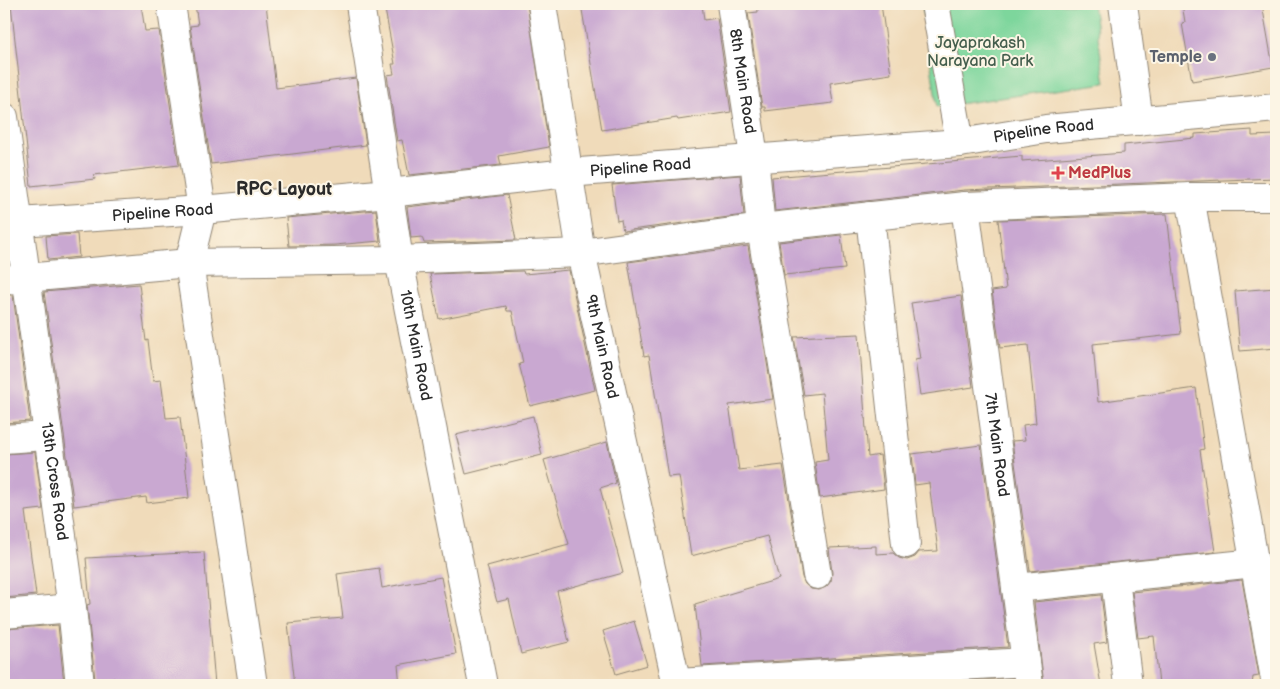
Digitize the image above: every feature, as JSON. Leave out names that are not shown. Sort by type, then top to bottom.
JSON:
[{"type":"street","points":[[171,4],[202,210],[189,263],[253,685]]},
{"type":"street","name":"10th Main Road","points":[[360,4],[399,260],[483,685]]},
{"type":"street","name":"9th Main Road","points":[[542,4],[581,253],[677,684]]},
{"type":"street","name":"8th Main Road","points":[[731,4],[754,157],[760,228],[817,575]]},
{"type":"street","points":[[935,4],[960,143]]},
{"type":"street","points":[[1123,4],[1139,120]]},
{"type":"street","name":"Pipeline Road","points":[[10,222],[202,210],[389,193],[567,173],[754,157],[960,143],[1046,129],[1276,108]]},
{"type":"street","name":"13th Cross Road","points":[[4,117],[14,279],[46,436],[72,608],[80,685]]},
{"type":"street","points":[[14,279],[189,263],[399,260],[581,253],[760,228],[965,206],[1190,197],[1276,197]]},
{"type":"street","points":[[1190,197],[1276,685]]},
{"type":"street","name":"7th Main Road","points":[[965,206],[1027,674]]},
{"type":"street","points":[[870,216],[906,544]]},
{"type":"street","points":[[4,439],[46,436]]},
{"type":"street","points":[[1016,588],[1255,564]]},
{"type":"street","points":[[1115,579],[1128,685]]},
{"type":"street","points":[[4,614],[72,608]]},
{"type":"street","points":[[677,684],[1027,674]]},
{"type":"green space","name":"Jayaprakash Narayana Park","points":[[922,4],[1093,4],[1105,83],[937,107]]},
{"type":"building","points":[[11,4],[141,4],[145,31],[159,30],[179,165],[94,175],[95,179],[31,186]]},
{"type":"building","points":[[195,4],[266,4],[276,88],[356,78],[366,145],[211,164],[190,26],[198,25]]},
{"type":"building","points":[[384,4],[527,4],[549,147],[499,156],[501,165],[409,175],[402,140],[397,141],[387,75],[394,74],[392,64],[395,64]]},
{"type":"building","points":[[581,4],[702,4],[704,20],[717,18],[731,112],[678,120],[677,118],[602,130]]},
{"type":"building","points":[[757,4],[881,4],[891,74],[830,83],[833,103],[765,111],[765,107],[762,107],[748,13],[758,12]]},
{"type":"building","points":[[1182,4],[1262,4],[1273,67],[1192,81],[1182,23],[1185,22]]},
{"type":"building","points":[[1252,130],[1252,136],[1276,135],[1276,178],[964,190],[775,211],[772,177],[1022,156],[1022,161],[1124,153],[1124,145],[1195,138],[1195,134]]},
{"type":"building","points":[[740,175],[744,215],[623,231],[621,220],[617,221],[612,185]]},
{"type":"building","points":[[507,195],[516,240],[424,243],[422,237],[411,238],[407,207]]},
{"type":"building","points":[[376,210],[380,241],[335,245],[289,246],[286,218]]},
{"type":"building","points":[[1167,214],[1181,334],[1093,344],[1098,402],[1196,388],[1204,449],[1200,450],[1215,552],[1030,571],[1012,441],[1025,440],[1023,425],[1036,423],[1028,345],[1000,348],[992,291],[1006,289],[998,220]]},
{"type":"building","points":[[77,234],[79,257],[48,260],[46,236]]},
{"type":"building","points":[[841,235],[845,269],[784,275],[779,242]]},
{"type":"building","points":[[748,246],[773,399],[729,405],[739,470],[783,465],[802,577],[805,584],[811,589],[819,590],[826,587],[831,581],[829,548],[876,546],[876,554],[893,553],[899,558],[907,560],[915,557],[919,552],[938,551],[929,483],[915,485],[912,454],[981,445],[1008,647],[702,666],[695,604],[779,579],[767,536],[691,556],[679,476],[668,477],[649,355],[644,356],[628,262]]},
{"type":"building","points":[[569,270],[595,390],[530,406],[519,364],[523,363],[512,311],[507,311],[506,306],[439,319],[430,274],[523,271],[524,274]]},
{"type":"building","points":[[139,284],[153,381],[161,380],[166,418],[180,417],[189,498],[147,503],[146,497],[74,506],[44,292]]},
{"type":"building","points":[[1276,288],[1276,348],[1240,351],[1235,291]]},
{"type":"building","points":[[4,295],[13,295],[30,421],[4,423]]},
{"type":"building","points":[[961,296],[973,387],[920,395],[915,360],[920,359],[911,303]]},
{"type":"building","points":[[859,334],[868,457],[880,455],[884,489],[820,498],[815,462],[828,460],[822,393],[804,395],[794,337]]},
{"type":"building","points":[[533,416],[542,455],[466,474],[456,435]]},
{"type":"building","points":[[607,442],[616,483],[600,488],[623,573],[557,591],[569,642],[521,654],[509,599],[497,602],[487,566],[569,544],[544,460]]},
{"type":"building","points":[[35,452],[43,509],[25,511],[36,595],[4,598],[4,454]]},
{"type":"building","points":[[204,552],[215,685],[115,685],[114,678],[95,680],[87,605],[90,604],[86,558]]},
{"type":"building","points":[[379,568],[382,588],[441,577],[456,654],[398,665],[400,685],[295,685],[288,623],[343,618],[337,574]]},
{"type":"building","points":[[1242,580],[1259,676],[1253,677],[1252,685],[1159,685],[1154,636],[1138,638],[1132,592]]},
{"type":"building","points":[[1101,595],[1107,642],[1094,644],[1101,685],[1044,685],[1034,602]]},
{"type":"building","points":[[634,621],[647,665],[616,674],[603,631]]},
{"type":"building","points":[[58,625],[64,684],[4,685],[4,629]]},
{"type":"building","points":[[1012,678],[1013,685],[900,685]]},
{"type":"place","name":"Temple","points":[[1212,57]]},
{"type":"place","name":"MedPlus","points":[[1058,173]]},
{"type":"district","name":"RPC Layout","points":[[284,189]]}]
